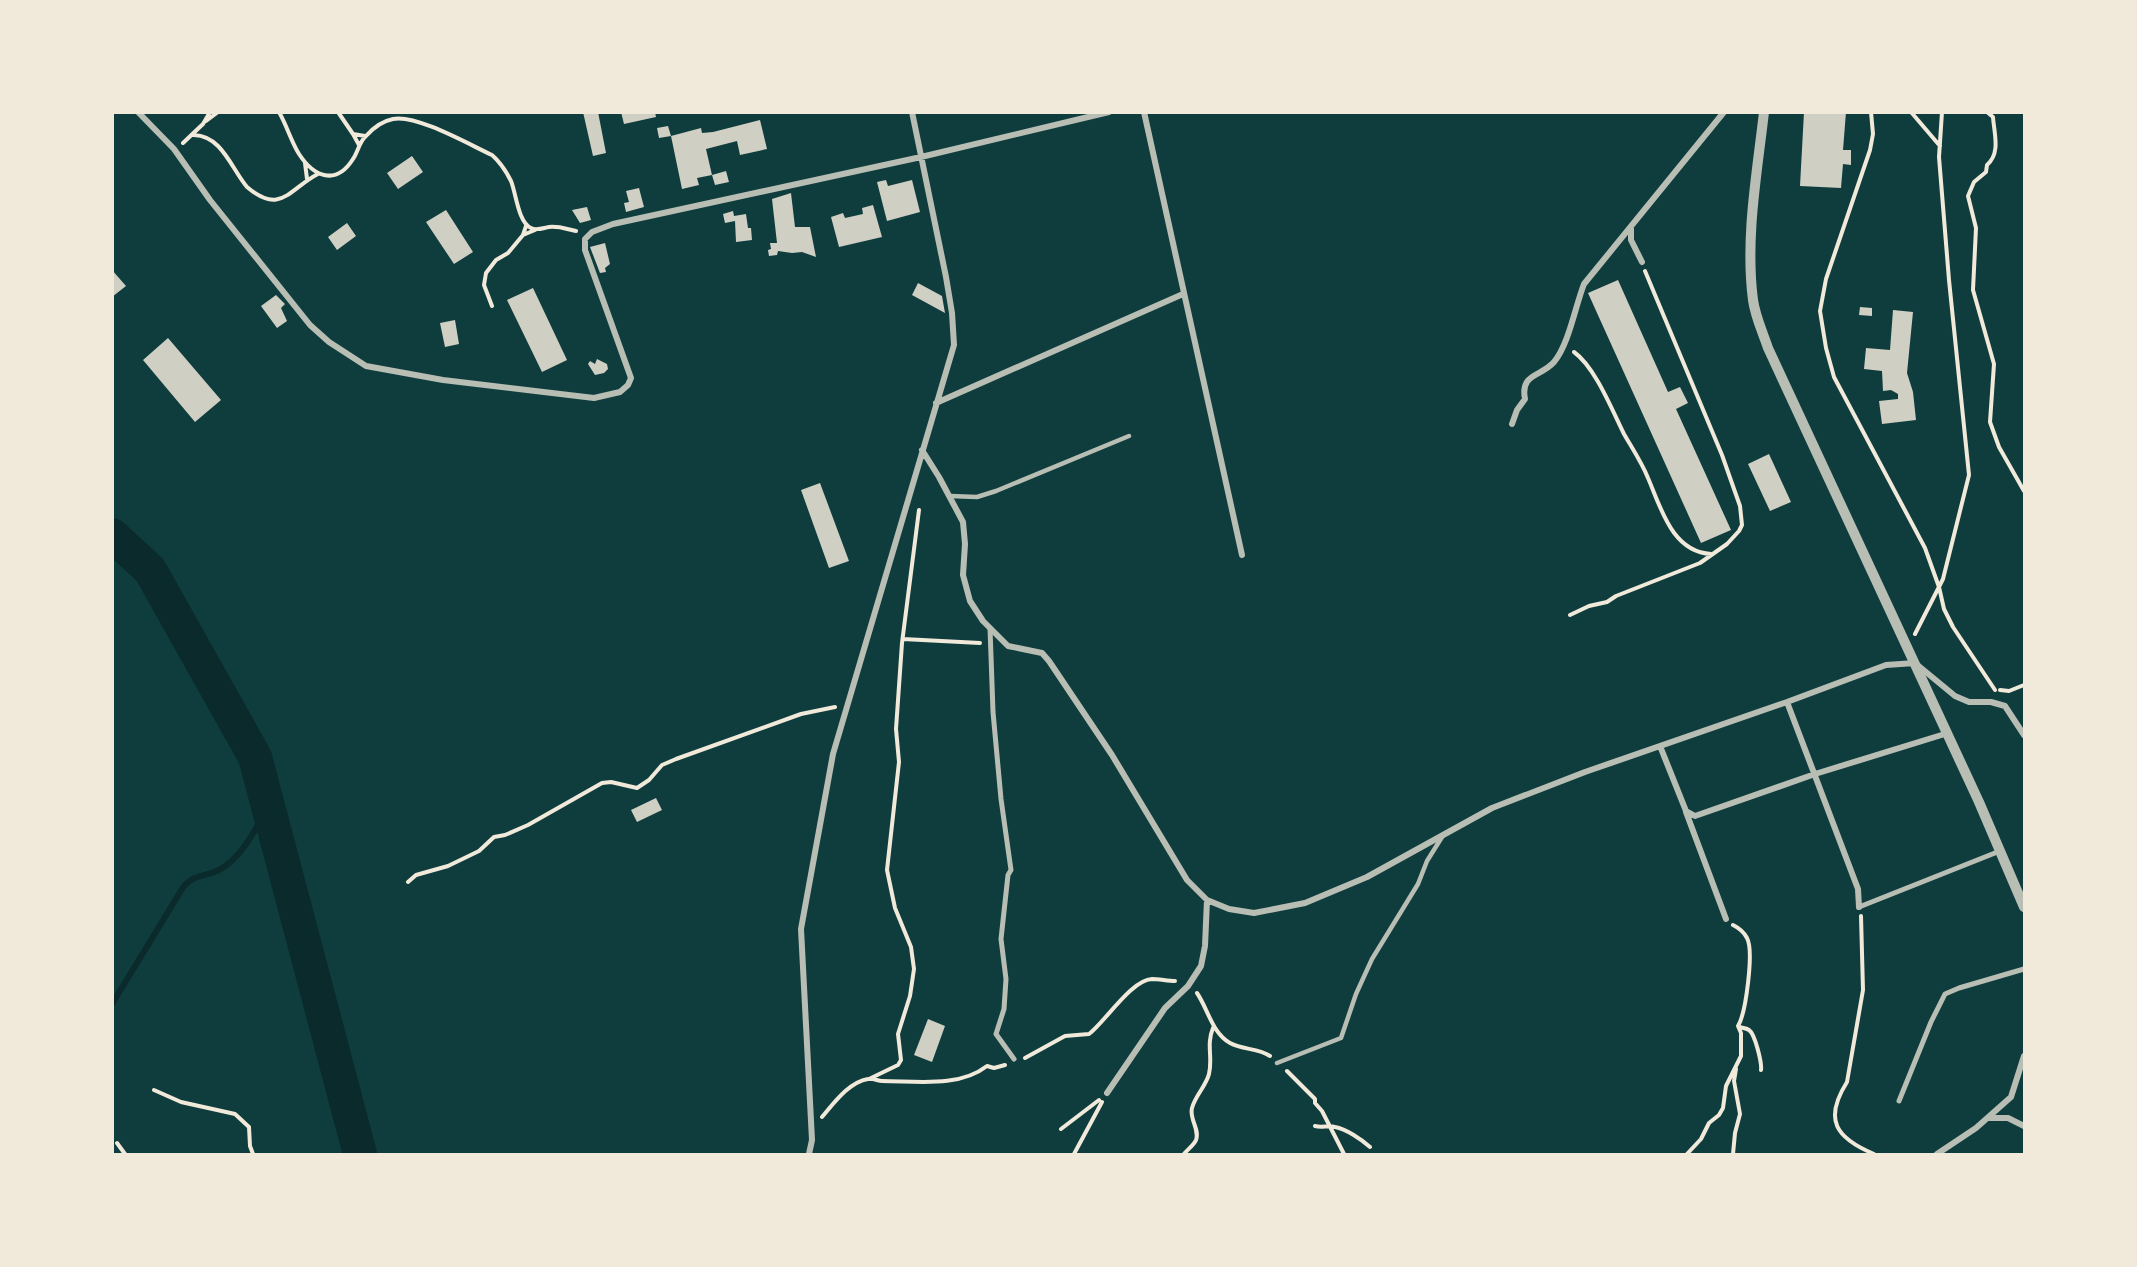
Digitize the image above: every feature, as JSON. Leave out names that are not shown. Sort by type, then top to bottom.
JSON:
[{"type":"street","points":[[138,112],[174,149],[210,200],[310,325],[329,342],[366,366],[443,380],[594,398],[620,392],[628,385],[631,378],[585,250],[585,239],[592,232],[614,224],[921,157],[1109,112]]},
{"type":"street","points":[[809,1155],[812,1140],[801,929],[833,754],[954,345],[952,313],[912,112]]},
{"type":"street","points":[[1144,112],[1242,555]]},
{"type":"street","points":[[1512,424],[1517,410],[1525,399],[1523,390],[1527,381],[1553,364],[1564,346],[1575,306],[1584,284],[1724,112]]},
{"type":"street","points":[[1764,112],[1753,206],[1750,268],[1753,303],[1768,348],[1948,733],[2025,907]]},
{"type":"street","points":[[1631,227],[1631,240],[1641,262]]},
{"type":"street","points":[[936,403],[1183,294]]},
{"type":"street","points":[[922,450],[963,522],[965,544],[963,575],[970,601],[990,628],[1008,646],[1042,653],[1049,661],[1112,755],[1187,880],[1208,900],[1229,909],[1254,913],[1305,903],[1367,877],[1492,808],[1585,772],[1886,665],[1915,663],[1956,696],[1969,702],[1990,702],[2005,706],[2025,735]]},
{"type":"street","points":[[990,628],[993,712],[1001,800],[1011,870],[1008,875],[1001,939],[1006,978],[1004,1009],[996,1034],[1014,1059]]},
{"type":"street","points":[[1787,702],[1858,889],[1859,907],[2001,851]]},
{"type":"street","points":[[1686,812],[1695,816],[1815,774],[1948,733]]},
{"type":"street","points":[[1660,746],[1726,919]]},
{"type":"street","points":[[1692,827],[1695,816]]},
{"type":"street","points":[[1107,1094],[1165,1008],[1188,986],[1201,966],[1205,946],[1208,900]]},
{"type":"street","points":[[1899,1101],[1931,1022],[1945,994],[2025,969]]},
{"type":"street","points":[[1937,1155],[1976,1128],[2011,1097],[2025,1056]]},
{"type":"street","points":[[1987,1118],[2007,1118],[2025,1126]]},
{"type":"lane","points":[[950,496],[977,497],[996,491],[1129,436]]},
{"type":"lane","points":[[1277,1063],[1341,1038],[1356,994],[1372,959],[1418,884],[1427,861],[1443,836]]},
{"type":"path","points":[[174,149],[194,135],[210,112]]},
{"type":"path","points":[[203,124],[218,112]]},
{"type":"path","points":[[279,112],[299,153],[319,174]]},
{"type":"path","points":[[338,112],[359,145]]},
{"type":"path","points":[[1871,112],[1874,134],[1826,279],[1820,311],[1821,327],[1834,377],[1925,548],[1944,609],[1953,627],[2005,706]]},
{"type":"path","points":[[1911,112],[1940,146]]},
{"type":"path","points":[[1908,648],[1943,579],[1969,475],[1939,158],[1942,112]]},
{"type":"path","points":[[1987,112],[1993,117],[1995,153],[1987,165],[1986,172],[1974,182],[1968,196],[1976,228],[1973,290],[1994,364],[1990,422],[1998,447],[2025,491]]},
{"type":"path","points":[[194,135],[204,135],[214,141],[240,179],[255,193],[277,200],[291,195],[307,180],[319,174],[337,175],[346,169],[365,136],[379,125],[394,119],[414,120],[492,154],[511,182],[526,224],[536,230]]},
{"type":"path","points":[[352,134],[365,136]]},
{"type":"path","points":[[304,160],[307,180]]},
{"type":"path","points":[[524,235],[526,224]]},
{"type":"path","points":[[492,306],[484,285],[486,273],[496,260],[508,253],[524,235],[536,230],[562,226],[581,232],[592,232]]},
{"type":"path","points":[[1570,615],[1689,568],[1727,544],[1739,531],[1742,516],[1740,506],[1722,455],[1641,262]]},
{"type":"path","points":[[1564,346],[1586,364],[1612,408],[1648,476],[1663,518],[1692,550],[1712,554]]},
{"type":"path","points":[[869,1079],[898,1065],[901,1060],[898,1034],[910,996],[914,969],[910,947],[895,908],[887,870],[899,762],[896,729],[903,639],[920,502]]},
{"type":"path","points":[[903,639],[991,644]]},
{"type":"path","points":[[1994,688],[2009,691],[2025,685]]},
{"type":"path","points":[[408,882],[416,875],[448,866],[479,851],[494,837],[506,835],[528,825],[602,783],[611,782],[637,788],[649,780],[662,765],[676,759],[801,714],[848,705]]},
{"type":"path","points":[[1859,907],[1863,928],[1863,990],[1847,1082],[1838,1099],[1834,1118],[1840,1133],[1852,1143],[1874,1155]]},
{"type":"path","points":[[1726,919],[1741,930],[1748,939],[1750,950],[1746,1008],[1738,1026],[1743,1048],[1734,1081],[1740,1114],[1735,1133],[1734,1155]]},
{"type":"path","points":[[1738,1026],[1750,1030],[1753,1035],[1761,1070]]},
{"type":"path","points":[[1184,1155],[1196,1139],[1191,1113],[1192,1106],[1208,1080],[1210,1072],[1208,1047],[1214,1027]]},
{"type":"path","points":[[1687,1155],[1701,1139],[1709,1123],[1722,1112],[1726,1086],[1737,1066]]},
{"type":"path","points":[[154,1090],[181,1102],[235,1114],[249,1127],[253,1155]]},
{"type":"path","points":[[1061,1129],[1107,1094]]},
{"type":"path","points":[[1074,1155],[1107,1094]]},
{"type":"path","points":[[1315,1126],[1334,1127],[1359,1138],[1370,1147]]},
{"type":"path","points":[[117,1143],[125,1155]]},
{"type":"building","points":[[583,112],[598,112],[606,153],[593,156]]},
{"type":"building","points":[[621,112],[655,112],[656,117],[624,124]]},
{"type":"building","points":[[1804,112],[1846,112],[1843,150],[1851,150],[1851,165],[1843,164],[1841,188],[1800,186]]},
{"type":"building","points":[[760,120],[767,149],[740,155],[737,141],[706,149],[712,175],[697,178],[699,185],[682,189],[671,136],[701,128],[702,133],[713,132]]},
{"type":"building","points":[[668,126],[671,136],[659,138],[657,128]]},
{"type":"building","points":[[412,156],[423,172],[398,189],[387,173]]},
{"type":"building","points":[[726,171],[729,182],[715,185],[712,175]]},
{"type":"building","points":[[886,180],[888,186],[912,180],[920,212],[887,221],[877,182]]},
{"type":"building","points":[[639,188],[644,207],[626,212],[624,203],[629,202],[626,191]]},
{"type":"building","points":[[791,193],[795,227],[810,227],[816,257],[802,252],[778,251],[777,255],[769,256],[770,243],[777,243],[772,199]]},
{"type":"building","points":[[873,205],[882,237],[839,247],[831,217],[843,213],[845,218],[863,214],[862,208]]},
{"type":"building","points":[[587,207],[591,220],[580,223],[572,210]]},
{"type":"building","points":[[446,210],[473,252],[454,264],[426,222]]},
{"type":"building","points":[[733,211],[734,216],[746,214],[752,240],[736,242],[735,221],[725,223],[723,214]]},
{"type":"building","points":[[347,223],[356,236],[337,250],[328,237]]},
{"type":"building","points":[[605,243],[610,264],[605,268],[606,272],[600,273],[590,247]]},
{"type":"building","points":[[112,270],[126,286],[112,297]]},
{"type":"building","points":[[1618,280],[1668,392],[1680,387],[1688,403],[1676,409],[1731,530],[1701,543],[1588,293]]},
{"type":"building","points":[[918,283],[942,296],[945,313],[912,295]]},
{"type":"building","points":[[533,288],[567,360],[542,372],[507,300]]},
{"type":"building","points":[[276,295],[285,304],[281,308],[287,321],[277,328],[261,306]]},
{"type":"building","points":[[1860,307],[1872,308],[1872,316],[1859,315]]},
{"type":"building","points":[[1893,310],[1913,312],[1907,373],[1913,392],[1916,420],[1882,424],[1879,401],[1898,399],[1898,394],[1891,390],[1883,391],[1882,371],[1864,369],[1866,348],[1890,350]]},
{"type":"building","points":[[455,320],[459,344],[445,347],[440,323]]},
{"type":"building","points":[[168,338],[221,400],[195,422],[143,360]]},
{"type":"building","points":[[597,359],[607,364],[608,369],[604,373],[595,375],[588,364],[590,361],[595,364]]},
{"type":"building","points":[[1769,454],[1791,502],[1770,511],[1748,464]]},
{"type":"building","points":[[820,483],[849,561],[829,568],[801,490]]},
{"type":"building","points":[[656,798],[662,810],[637,822],[631,810]]},
{"type":"building","points":[[928,1019],[945,1026],[932,1062],[914,1055]]},
{"type":"waterway","points":[[112,535],[150,570],[255,757],[360,1154]]},
{"type":"waterway","points":[[112,1004],[182,889],[190,880],[219,870],[235,858],[248,842],[268,807]]}]
